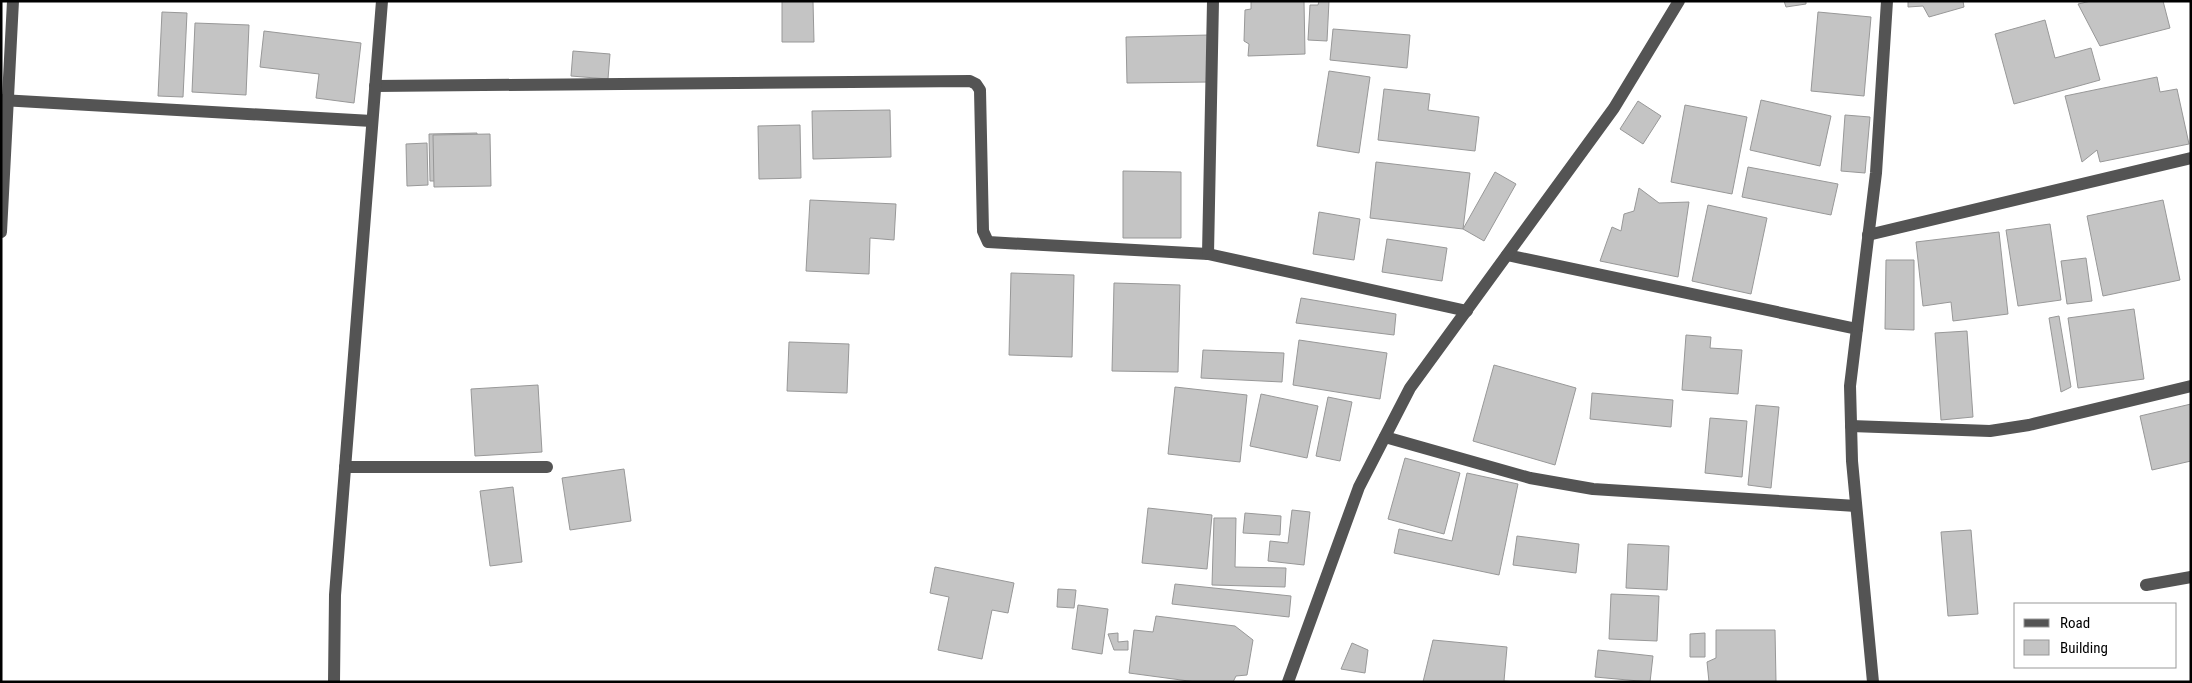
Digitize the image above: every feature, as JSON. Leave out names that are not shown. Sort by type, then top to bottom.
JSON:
[{"type":"street","points":[[1,232],[5,100],[13,1]]},
{"type":"street","points":[[334,682],[335,595],[382,1]]},
{"type":"street","points":[[1208,254],[1213,1]]},
{"type":"street","points":[[1288,682],[1359,487],[1410,388],[1614,108],[1680,1]]},
{"type":"street","points":[[1873,682],[1852,461],[1850,386],[1876,173],[1887,1]]},
{"type":"street","points":[[375,86],[970,81],[976,84],[980,90],[983,230],[988,242],[1208,254],[1467,311]]},
{"type":"street","points":[[5,100],[372,121]]},
{"type":"street","points":[[1868,235],[2191,158]]},
{"type":"street","points":[[1506,255],[1857,329]]},
{"type":"street","points":[[1851,426],[1990,431],[2029,424],[2191,386]]},
{"type":"street","points":[[1385,437],[1530,478],[1593,489],[1856,506]]},
{"type":"street","points":[[345,468],[547,468]]},
{"type":"street","points":[[2146,585],[2191,577]]},
{"type":"building","points":[[782,1],[813,1],[814,42],[782,42]]},
{"type":"building","points":[[1251,1],[1304,1],[1305,54],[1248,56],[1249,44],[1244,41],[1245,10],[1251,9]]},
{"type":"building","points":[[1319,1],[1329,1],[1327,41],[1308,40],[1310,5],[1318,5]]},
{"type":"building","points":[[1784,1],[1806,1],[1806,4],[1786,7]]},
{"type":"building","points":[[1908,1],[1963,1],[1964,7],[1929,17],[1923,6],[1908,7]]},
{"type":"building","points":[[2091,1],[2163,1],[2170,28],[2100,46],[2078,4]]},
{"type":"building","points":[[162,12],[187,13],[183,97],[158,96]]},
{"type":"building","points":[[1818,12],[1871,17],[1864,96],[1811,91]]},
{"type":"building","points":[[2045,20],[2055,58],[2091,48],[2100,80],[2014,104],[1995,34]]},
{"type":"building","points":[[195,23],[249,25],[246,95],[192,92]]},
{"type":"building","points":[[1333,29],[1410,35],[1407,68],[1330,60]]},
{"type":"building","points":[[264,31],[361,43],[354,103],[316,98],[319,74],[260,67]]},
{"type":"building","points":[[1209,35],[1210,82],[1127,83],[1126,37]]},
{"type":"building","points":[[573,51],[610,54],[608,79],[571,76]]},
{"type":"building","points":[[1329,71],[1370,77],[1359,153],[1317,146]]},
{"type":"building","points":[[2157,77],[2160,92],[2177,89],[2189,144],[2100,162],[2097,150],[2082,162],[2065,96]]},
{"type":"building","points":[[1384,89],[1430,94],[1428,110],[1479,117],[1475,151],[1378,140]]},
{"type":"building","points":[[1761,100],[1831,116],[1820,166],[1750,150]]},
{"type":"building","points":[[1638,101],[1661,116],[1643,144],[1620,129]]},
{"type":"building","points":[[1685,105],[1747,117],[1732,194],[1671,182]]},
{"type":"building","points":[[890,110],[891,157],[813,159],[812,111]]},
{"type":"building","points":[[1845,115],[1870,117],[1865,173],[1841,171]]},
{"type":"building","points":[[800,125],[801,178],[759,179],[758,126]]},
{"type":"building","points":[[477,133],[478,181],[430,181],[429,134]]},
{"type":"building","points":[[490,134],[491,186],[434,187],[433,135]]},
{"type":"building","points":[[427,143],[428,185],[407,186],[406,144]]},
{"type":"building","points":[[1376,162],[1470,173],[1463,229],[1370,218]]},
{"type":"building","points":[[1748,167],[1838,184],[1831,215],[1742,197]]},
{"type":"building","points":[[1123,171],[1181,172],[1181,238],[1123,238]]},
{"type":"building","points":[[1495,172],[1516,184],[1484,241],[1463,229]]},
{"type":"building","points":[[1639,188],[1659,203],[1689,202],[1678,277],[1600,261],[1612,227],[1621,231],[1624,214],[1634,211]]},
{"type":"building","points":[[810,200],[896,204],[894,240],[870,238],[869,274],[806,271]]},
{"type":"building","points":[[2163,200],[2180,280],[2103,296],[2087,216]]},
{"type":"building","points":[[1708,205],[1767,218],[1751,294],[1692,281]]},
{"type":"building","points":[[1319,212],[1360,219],[1354,260],[1313,254]]},
{"type":"building","points":[[2050,224],[2061,300],[2018,306],[2006,230]]},
{"type":"building","points":[[1999,232],[2008,314],[1953,321],[1951,302],[1923,306],[1916,242]]},
{"type":"building","points":[[1387,239],[1447,248],[1442,281],[1382,272]]},
{"type":"building","points":[[2086,258],[2092,301],[2067,304],[2061,261]]},
{"type":"building","points":[[1886,260],[1914,260],[1914,330],[1885,329]]},
{"type":"building","points":[[1011,273],[1074,275],[1072,357],[1009,355]]},
{"type":"building","points":[[1114,283],[1180,285],[1178,372],[1112,371]]},
{"type":"building","points":[[1301,298],[1396,314],[1394,335],[1296,323]]},
{"type":"building","points":[[2134,309],[2144,379],[2078,388],[2068,318]]},
{"type":"building","points":[[2059,316],[2071,387],[2061,392],[2049,318]]},
{"type":"building","points":[[1967,331],[1973,417],[1941,420],[1935,333]]},
{"type":"building","points":[[1686,335],[1711,337],[1710,348],[1742,350],[1738,394],[1682,390]]},
{"type":"building","points":[[1299,340],[1387,353],[1380,399],[1293,385]]},
{"type":"building","points":[[789,342],[849,344],[847,393],[787,391]]},
{"type":"building","points":[[1203,350],[1284,353],[1282,382],[1201,378]]},
{"type":"building","points":[[1494,365],[1576,388],[1555,465],[1473,441]]},
{"type":"building","points":[[538,385],[542,452],[475,456],[471,389]]},
{"type":"building","points":[[1175,387],[1247,395],[1240,462],[1168,454]]},
{"type":"building","points":[[1592,393],[1673,400],[1671,427],[1590,419]]},
{"type":"building","points":[[1261,394],[1318,406],[1307,458],[1250,446]]},
{"type":"building","points":[[1328,397],[1352,402],[1340,461],[1316,456]]},
{"type":"building","points":[[2191,404],[2191,461],[2152,470],[2140,416]]},
{"type":"building","points":[[1756,405],[1779,407],[1771,488],[1748,485]]},
{"type":"building","points":[[1710,418],[1747,421],[1742,477],[1705,473]]},
{"type":"building","points":[[1405,458],[1460,473],[1444,534],[1388,519]]},
{"type":"building","points":[[624,469],[631,521],[570,530],[562,478]]},
{"type":"building","points":[[1467,473],[1518,484],[1499,575],[1394,553],[1399,529],[1452,541]]},
{"type":"building","points":[[513,487],[522,562],[490,566],[480,491]]},
{"type":"building","points":[[1148,508],[1212,515],[1207,569],[1142,563]]},
{"type":"building","points":[[1292,510],[1310,512],[1304,565],[1268,561],[1270,541],[1288,543]]},
{"type":"building","points":[[1245,513],[1281,516],[1280,535],[1243,533]]},
{"type":"building","points":[[1214,518],[1236,518],[1235,567],[1286,568],[1285,587],[1212,585]]},
{"type":"building","points":[[1971,530],[1978,614],[1948,616],[1941,532]]},
{"type":"building","points":[[1517,536],[1579,544],[1576,573],[1513,565]]},
{"type":"building","points":[[1628,544],[1669,546],[1667,590],[1626,588]]},
{"type":"building","points":[[935,567],[1014,583],[1008,613],[992,610],[982,659],[938,650],[949,597],[930,593]]},
{"type":"building","points":[[1175,584],[1291,596],[1289,617],[1172,604]]},
{"type":"building","points":[[1058,589],[1076,590],[1074,608],[1057,607]]},
{"type":"building","points":[[1611,594],[1659,596],[1657,641],[1609,639]]},
{"type":"building","points":[[1078,605],[1108,609],[1102,654],[1072,649]]},
{"type":"building","points":[[1156,616],[1235,626],[1253,640],[1247,675],[1236,676],[1233,682],[1196,682],[1129,673],[1134,630],[1153,632]]},
{"type":"building","points":[[1716,630],[1775,630],[1776,682],[1709,682],[1707,662],[1716,658]]},
{"type":"building","points":[[1118,633],[1118,642],[1128,641],[1128,650],[1114,650],[1108,634]]},
{"type":"building","points":[[1705,633],[1705,657],[1690,657],[1690,634]]},
{"type":"building","points":[[1433,640],[1507,647],[1504,681],[1517,682],[1423,682]]},
{"type":"building","points":[[1352,643],[1368,650],[1365,673],[1341,669]]},
{"type":"building","points":[[1598,650],[1653,656],[1650,682],[1595,677]]}]
